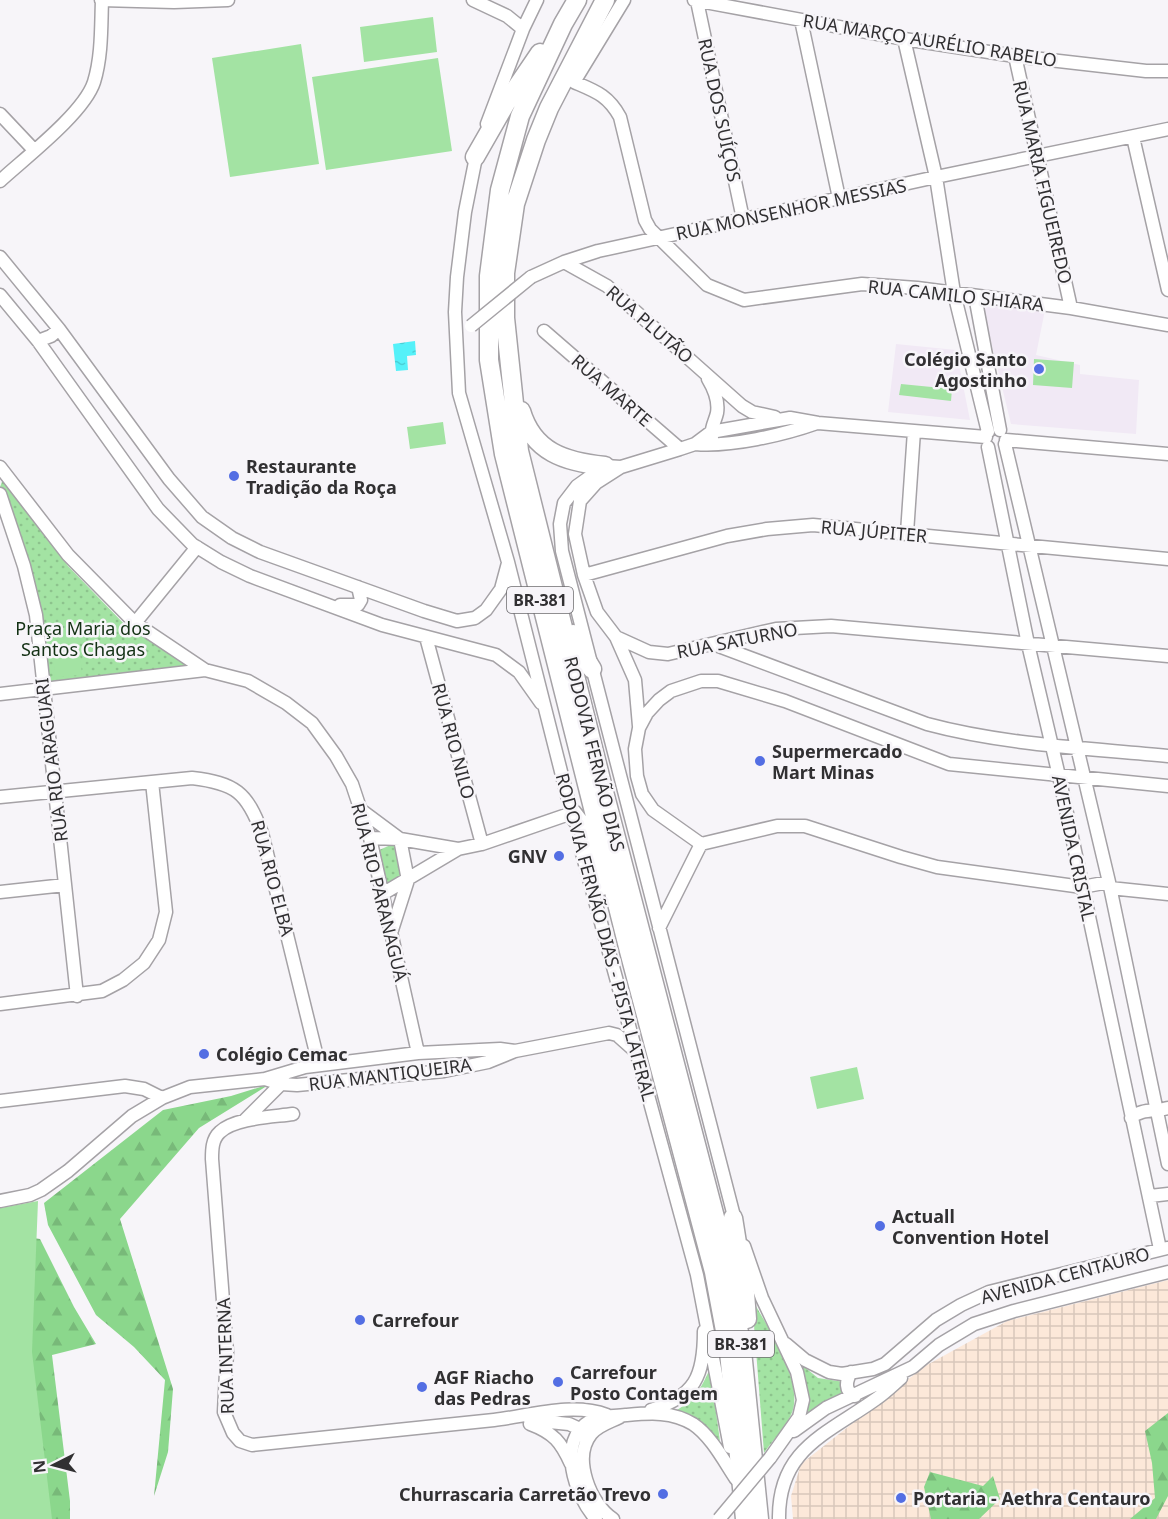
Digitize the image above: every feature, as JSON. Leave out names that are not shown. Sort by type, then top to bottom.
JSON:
[{"type":"highway","name":"RODOVIA FERNÃO DIAS","points":[[577,0],[563,24],[520,116],[500,190],[489,276],[489,360],[504,454],[629,951],[714,1272],[729,1352],[748,1518]]},
{"type":"highway","name":"RODOVIA FERNÃO DIAS","points":[[605,0],[563,79],[536,140],[515,204],[505,273],[505,318],[519,451],[603,788],[729,1271],[742,1351],[750,1429],[748,1518]]},
{"type":"highway","points":[[475,157],[506,103],[548,41],[563,24]]},
{"type":"highway","points":[[536,140],[574,82]]},
{"type":"highway","points":[[505,318],[508,325],[520,408],[529,433],[550,452],[582,464],[613,466]]},
{"type":"highway","points":[[542,545],[550,558],[576,643],[592,669]]},
{"type":"highway","points":[[572,813],[582,826],[615,927],[629,951]]},
{"type":"highway","name":"BR-381","points":[[733,1218],[745,1293],[752,1393],[750,1429]]},
{"type":"street","points":[[0,182],[80,108],[94,83],[100,40],[102,0],[174,2],[228,0]]},
{"type":"street","points":[[473,0],[507,16],[523,29]]},
{"type":"street","name":"BR-381","points":[[457,361],[457,277],[475,157],[523,29],[537,0]]},
{"type":"street","points":[[574,82],[624,0]]},
{"type":"street","name":"RUA MARÇO AURÉLIO RABELO","points":[[695,1],[904,39],[1015,56],[1146,71],[1168,71]]},
{"type":"street","name":"RUA DOS SUÍÇOS","points":[[695,1],[743,219]]},
{"type":"street","points":[[801,20],[839,198]]},
{"type":"street","name":"AVENIDA CRISTAL","points":[[904,39],[936,177],[954,293],[995,438],[1030,546],[1163,1110],[1168,1164]]},
{"type":"street","name":"RUA MARIA FIGUEIREDO","points":[[1015,56],[1071,308]]},
{"type":"street","name":"RUA CAMILO SHIARA","points":[[574,82],[602,94],[614,105],[620,117],[645,220],[657,238],[707,285],[744,300],[862,284],[918,288],[1071,308],[1168,326]]},
{"type":"street","points":[[0,114],[34,150]]},
{"type":"street","name":"RUA MONSENHOR MESSIAS","points":[[457,361],[464,336],[471,326],[531,277],[564,261],[598,250],[1168,129]]},
{"type":"street","points":[[1133,137],[1168,290]]},
{"type":"street","points":[[0,256],[59,329],[169,479],[202,517],[232,538],[260,552],[458,621],[475,618],[486,610],[501,589],[508,561]]},
{"type":"street","name":"RUA PLUTÃO","points":[[564,261],[607,286],[742,406],[766,416],[790,418]]},
{"type":"street","points":[[0,295],[38,341],[158,509],[197,547],[220,562],[250,576],[382,625],[496,655],[510,663],[519,672],[547,711]]},
{"type":"street","name":"AVENIDA CRISTAL","points":[[975,296],[1007,544],[1059,776],[1131,1118],[1164,1249]]},
{"type":"street","points":[[38,341],[51,336],[59,329]]},
{"type":"street","name":"RUA MARTE","points":[[544,331],[680,448]]},
{"type":"street","name":"RODOVIA FERNÃO DIAS - PISTA LATERAL","points":[[457,361],[459,393],[467,427],[508,561],[572,813],[675,1187],[704,1303],[736,1479],[748,1518]]},
{"type":"street","name":"RUA PLUTÃO","points":[[703,370],[717,401],[717,412],[711,432],[713,445]]},
{"type":"street","points":[[695,444],[711,432],[790,418],[818,423],[1168,454]]},
{"type":"street","points":[[613,466],[695,444],[713,445],[795,431],[818,423]]},
{"type":"street","points":[[906,533],[914,431]]},
{"type":"street","name":"BR-381","points":[[613,466],[577,486],[564,503],[560,524],[562,551],[733,1218],[762,1298],[797,1372],[803,1400],[800,1417],[788,1435]]},
{"type":"street","name":"RUA SATURNO","points":[[613,466],[580,501],[575,534],[584,575],[597,612],[616,637],[649,652],[668,654],[776,629],[831,626],[1168,656]]},
{"type":"street","name":"RUA RIO PARANAGUÁ","points":[[0,467],[68,555],[135,623],[206,670],[248,681],[286,703],[312,723],[336,756],[352,784],[370,838],[418,1053]]},
{"type":"street","name":"RUA RIO ARAGUARI","points":[[0,494],[24,566],[36,615],[77,996]]},
{"type":"street","name":"RUA JÚPITER","points":[[584,575],[727,536],[767,529],[813,525],[1168,559]]},
{"type":"street","points":[[135,623],[197,547]]},
{"type":"street","points":[[318,601],[357,605],[361,600],[358,587]]},
{"type":"street","name":"RUA RIO NILO","points":[[426,637],[482,844]]},
{"type":"street","points":[[616,637],[635,680],[639,728],[635,749],[637,776],[642,794],[653,810],[701,844],[777,826],[805,826],[901,858],[937,867],[1082,887],[1109,885],[1168,894]]},
{"type":"street","points":[[713,644],[927,724],[955,732],[1052,745],[1168,756]]},
{"type":"street","points":[[0,694],[206,670]]},
{"type":"street","points":[[639,728],[647,713],[671,691],[701,681],[718,681],[785,701],[949,764],[1168,786]]},
{"type":"street","name":"RUA RIO ELBA","points":[[0,797],[192,778],[216,781],[235,789],[253,807],[262,833],[319,1065]]},
{"type":"street","points":[[0,1004],[102,992],[123,980],[144,963],[159,940],[166,912],[152,782]]},
{"type":"street","points":[[361,810],[400,839],[408,880],[392,931]]},
{"type":"street","points":[[384,893],[458,849],[482,844],[572,813]]},
{"type":"street","points":[[370,838],[400,839],[458,849]]},
{"type":"street","points":[[659,928],[701,844]]},
{"type":"street","points":[[0,892],[65,885]]},
{"type":"street","name":"RUA MANTIQUEIRA","points":[[265,1078],[282,1084],[341,1082],[444,1071],[502,1058],[515,1051],[537,1046],[609,1034],[617,1035],[636,1052]]},
{"type":"street","name":"RUA MANTIQUEIRA","points":[[0,1201],[41,1190],[68,1171],[132,1116],[162,1098],[190,1087],[265,1078],[289,1070],[319,1065],[418,1053],[500,1049],[515,1051]]},
{"type":"street","points":[[473,1050],[474,1065]]},
{"type":"street","name":"RUA INTERNA","points":[[244,1121],[282,1084],[289,1070]]},
{"type":"street","points":[[0,1101],[125,1086],[144,1089],[162,1098]]},
{"type":"street","points":[[1131,1118],[1142,1111],[1163,1110]]},
{"type":"street","name":"RUA INTERNA","points":[[293,1114],[244,1121],[220,1132],[213,1144],[227,1352],[224,1412],[233,1433],[240,1441],[252,1445],[510,1418],[555,1411],[594,1410],[607,1415],[624,1416]]},
{"type":"street","points":[[1149,1196],[1168,1194]]},
{"type":"street","name":"AVENIDA CENTAURO","points":[[780,1339],[818,1368],[842,1374],[873,1369],[885,1364],[936,1320],[989,1292],[1164,1249]]},
{"type":"street","name":"AVENIDA CENTAURO","points":[[788,1435],[826,1408],[913,1367],[939,1345],[974,1324],[1014,1311],[1168,1272]]},
{"type":"street","points":[[644,1413],[671,1404],[690,1390],[700,1371],[704,1342],[704,1303]]},
{"type":"street","points":[[779,1519],[779,1503],[785,1476],[800,1452],[878,1398],[913,1367]]},
{"type":"street","points":[[851,1372],[847,1385],[849,1392],[855,1396]]},
{"type":"street","points":[[584,1444],[597,1428],[624,1416],[662,1413],[679,1417],[695,1425],[736,1479]]},
{"type":"street","points":[[572,1466],[573,1448],[580,1429],[592,1420],[607,1415]]},
{"type":"street","points":[[510,1418],[562,1423],[580,1429]]},
{"type":"street","name":"RUA INTERNA","points":[[510,1418],[543,1429],[559,1440],[572,1466],[578,1488],[589,1511],[596,1519]]},
{"type":"street","points":[[580,1429],[584,1444],[588,1485],[599,1507],[613,1519]]},
{"type":"street","points":[[719,1519],[788,1435]]},
{"type":"shaded area","name":"Colégio Santo Agostinho","points":[[981,300],[1045,310],[1036,355],[1080,365],[1080,374],[1139,380],[1136,434],[1011,424]]},
{"type":"shaded area","points":[[896,344],[956,350],[970,420],[888,412]]},
{"type":"shaded area","points":[[1168,1280],[1168,1519],[793,1519],[791,1496],[801,1464],[925,1366],[1007,1321]]},
{"type":"green space","points":[[433,17],[437,52],[364,62],[360,27]]},
{"type":"green space","points":[[301,44],[319,164],[230,177],[212,58]]},
{"type":"green space","points":[[438,58],[452,151],[326,170],[312,77]]},
{"type":"green space","points":[[1034,359],[1074,362],[1072,388],[1033,385]]},
{"type":"green space","points":[[901,384],[952,389],[951,401],[899,395]]},
{"type":"green space","points":[[443,422],[446,444],[410,449],[407,427]]},
{"type":"green space","name":"Praça Maria dos Santos Chagas","points":[[3,479],[68,566],[129,629],[187,661],[186,670],[45,682],[43,619],[27,559],[0,487]]},
{"type":"green space","points":[[78,629],[82,675],[55,677],[51,631]]},
{"type":"green space","points":[[395,843],[404,878],[385,885],[377,851]]},
{"type":"green space","points":[[857,1067],[864,1099],[817,1109],[810,1077]]},
{"type":"green space","points":[[270,1084],[199,1128],[120,1219],[173,1389],[168,1452],[154,1496],[165,1380],[134,1347],[96,1315],[48,1225],[44,1203],[163,1110],[231,1096]]},
{"type":"green space","points":[[38,1201],[32,1352],[52,1519],[0,1519],[0,1208]]},
{"type":"green space","points":[[0,1233],[40,1239],[74,1307],[96,1344],[52,1355],[70,1501],[70,1519],[31,1519]]},
{"type":"green space","points":[[752,1299],[783,1356],[793,1387],[794,1402],[791,1415],[764,1453]]},
{"type":"green space","points":[[797,1361],[818,1378],[844,1382],[848,1398],[805,1419],[806,1389]]},
{"type":"green space","points":[[710,1369],[720,1441],[705,1427],[677,1410],[697,1392]]},
{"type":"green space","points":[[1168,1413],[1168,1496],[1156,1519],[1130,1519],[1155,1498],[1152,1463],[1145,1431]]},
{"type":"green space","points":[[930,1472],[983,1486],[993,1476],[1000,1499],[979,1519],[931,1519],[924,1487]]},
{"type":"water","points":[[415,341],[416,355],[407,356],[408,370],[396,371],[393,344]]},
{"type":"place","name":"Colégio Santo Agostinho","points":[[1039,369]]},
{"type":"place","name":"Restaurante Tradição da Roça","points":[[234,476]]},
{"type":"place","name":"Supermercado Mart Minas","points":[[760,761]]},
{"type":"place","name":"GNV","points":[[559,856]]},
{"type":"place","name":"Colégio Cemac","points":[[204,1054]]},
{"type":"place","name":"Actuall Convention Hotel","points":[[880,1226]]},
{"type":"place","name":"Carrefour","points":[[360,1320]]},
{"type":"place","name":"Carrefour Posto Contagem","points":[[558,1382]]},
{"type":"place","name":"AGF Riacho das Pedras","points":[[422,1387]]},
{"type":"place","name":"Churrascaria Carretão Trevo","points":[[663,1494]]},
{"type":"place","name":"Portaria - Aethra Centauro","points":[[901,1498]]}]
